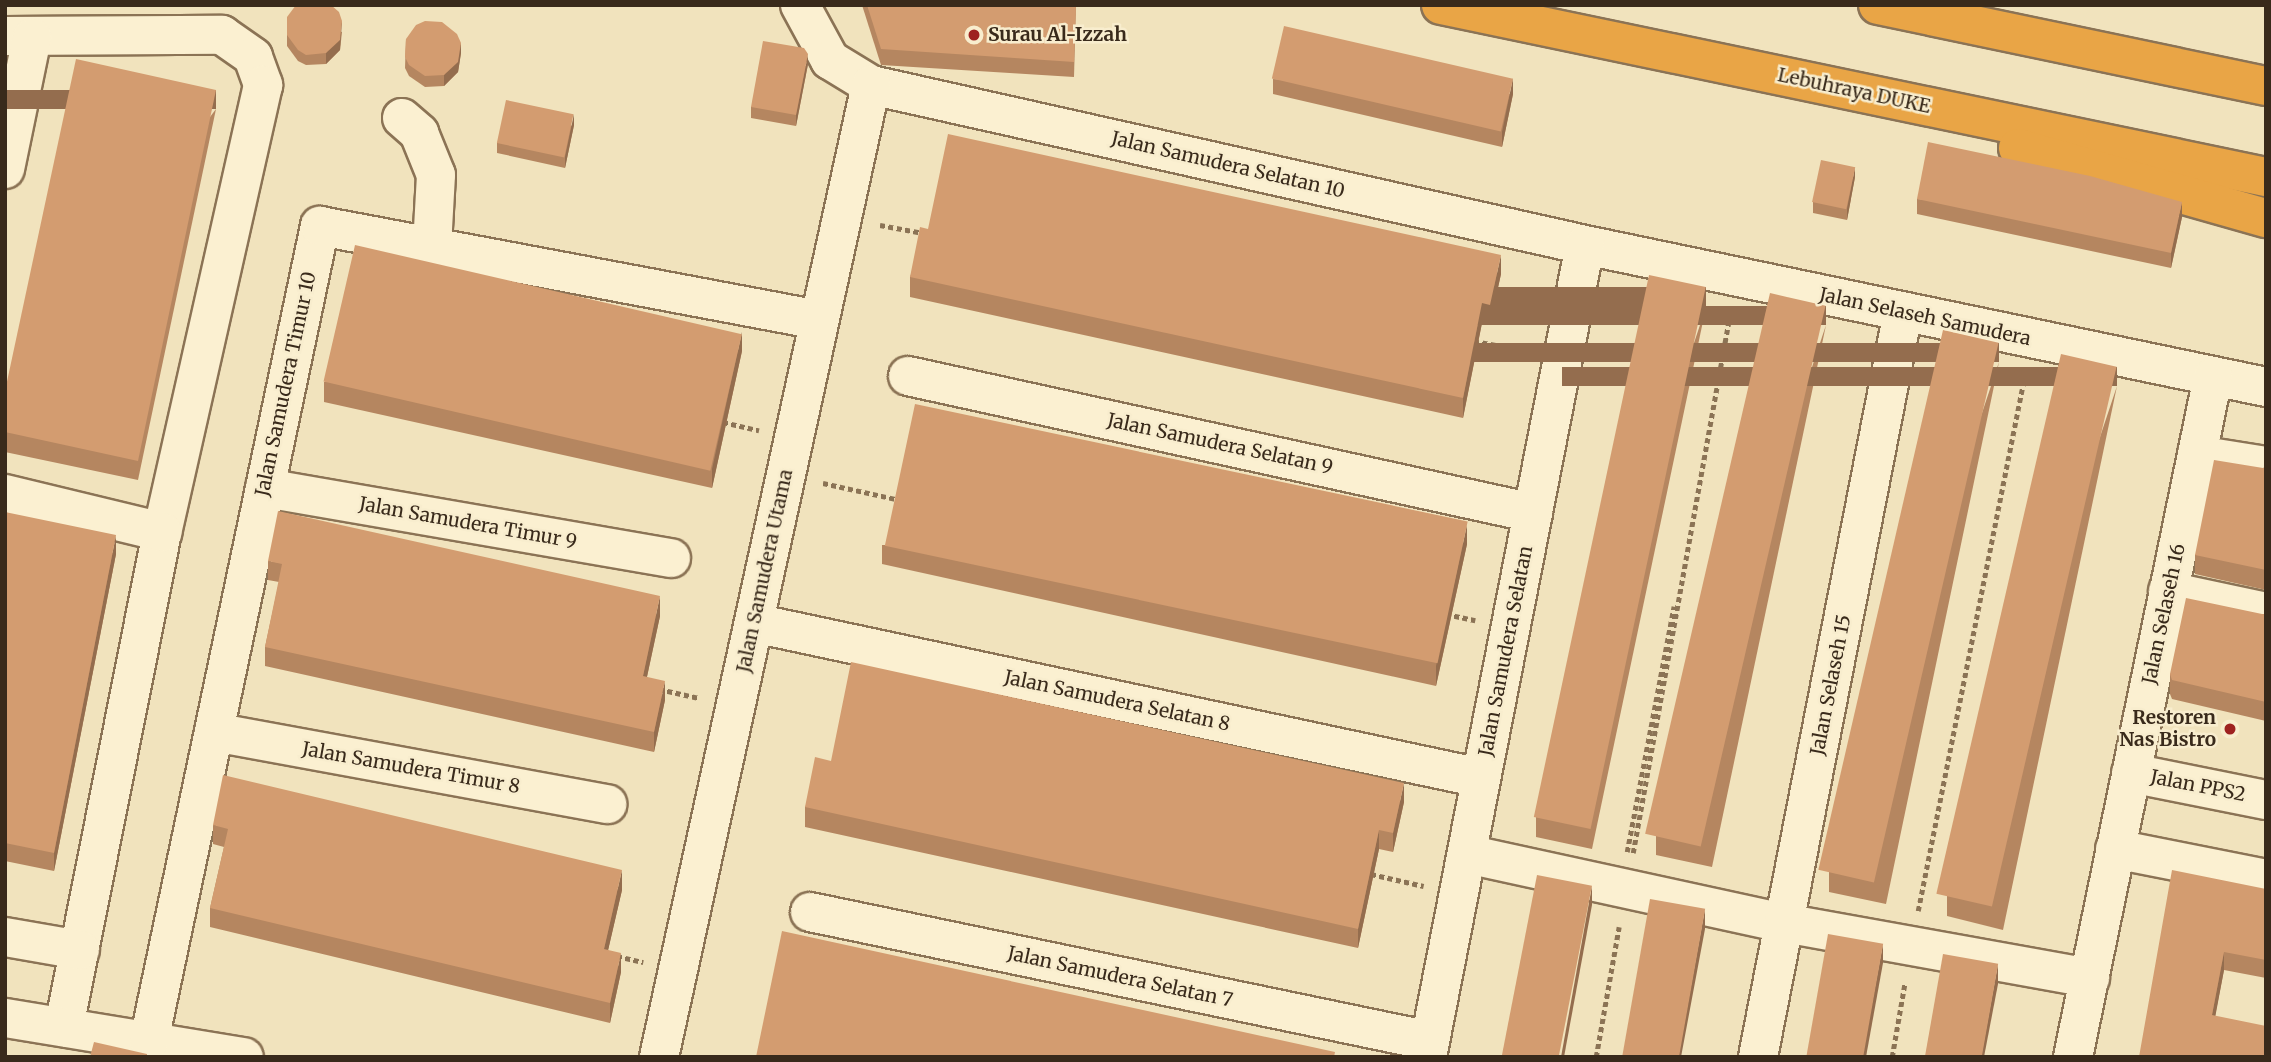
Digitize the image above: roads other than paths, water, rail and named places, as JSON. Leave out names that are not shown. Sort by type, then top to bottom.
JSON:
[{"type":"highway","name":"Lebuhraya DUKE","points":[[1441,5],[2266,177]]},
{"type":"highway","points":[[1878,5],[2266,86]]},
{"type":"highway","points":[[1777,76],[2133,183],[2266,218]]},
{"type":"street","name":"Jalan Samudera Selatan 10","points":[[800,5],[830,60],[871,85],[1585,245]]},
{"type":"street","points":[[5,169],[19,37],[222,35],[253,57],[263,85],[162,532],[80,950],[47,1036]]},
{"type":"street","name":"Jalan Samudera Utama","points":[[659,1057],[871,85]]},
{"type":"street","points":[[401,118],[419,133],[436,175],[432,246]]},
{"type":"street","name":"Jalan Samudera Timur 10","points":[[149,1041],[320,226],[820,320]]},
{"type":"street","name":"Jalan Selaseh Samudera","points":[[1585,245],[1735,286],[1903,312],[2266,387]]},
{"type":"street","name":"Jalan Samudera Selatan","points":[[1429,1049],[1585,245]]},
{"type":"street","name":"Jalan Selaseh 15","points":[[1758,1057],[1903,312]]},
{"type":"street","name":"Jalan Samudera Selatan 9","points":[[908,376],[1533,513]]},
{"type":"street","name":"Jalan Selaseh 16","points":[[2073,1057],[2213,377]]},
{"type":"street","points":[[2197,455],[2266,466]]},
{"type":"street","name":"Jalan Samudera Timur 9","points":[[265,488],[671,558]]},
{"type":"street","points":[[5,494],[162,532]]},
{"type":"street","points":[[2168,591],[2266,612]]},
{"type":"street","name":"Jalan Samudera Selatan 8","points":[[754,623],[1481,778]]},
{"type":"street","name":"Jalan Samudera Timur 8","points":[[214,732],[607,804]]},
{"type":"street","name":"Jalan PPS2","points":[[2131,773],[2266,800]]},
{"type":"street","points":[[2115,849],[2266,878]]},
{"type":"street","points":[[1467,854],[1784,923],[2090,978]]},
{"type":"street","name":"Jalan Samudera Selatan 7","points":[[810,912],[1429,1049]]},
{"type":"street","points":[[5,937],[80,950]]},
{"type":"street","points":[[5,1018],[47,1036],[149,1041],[244,1057]]},
{"type":"place","name":"Surau Al-Izzah","points":[[974,35]]},
{"type":"place","name":"Restoren Nas Bistro","points":[[2230,729]]}]
